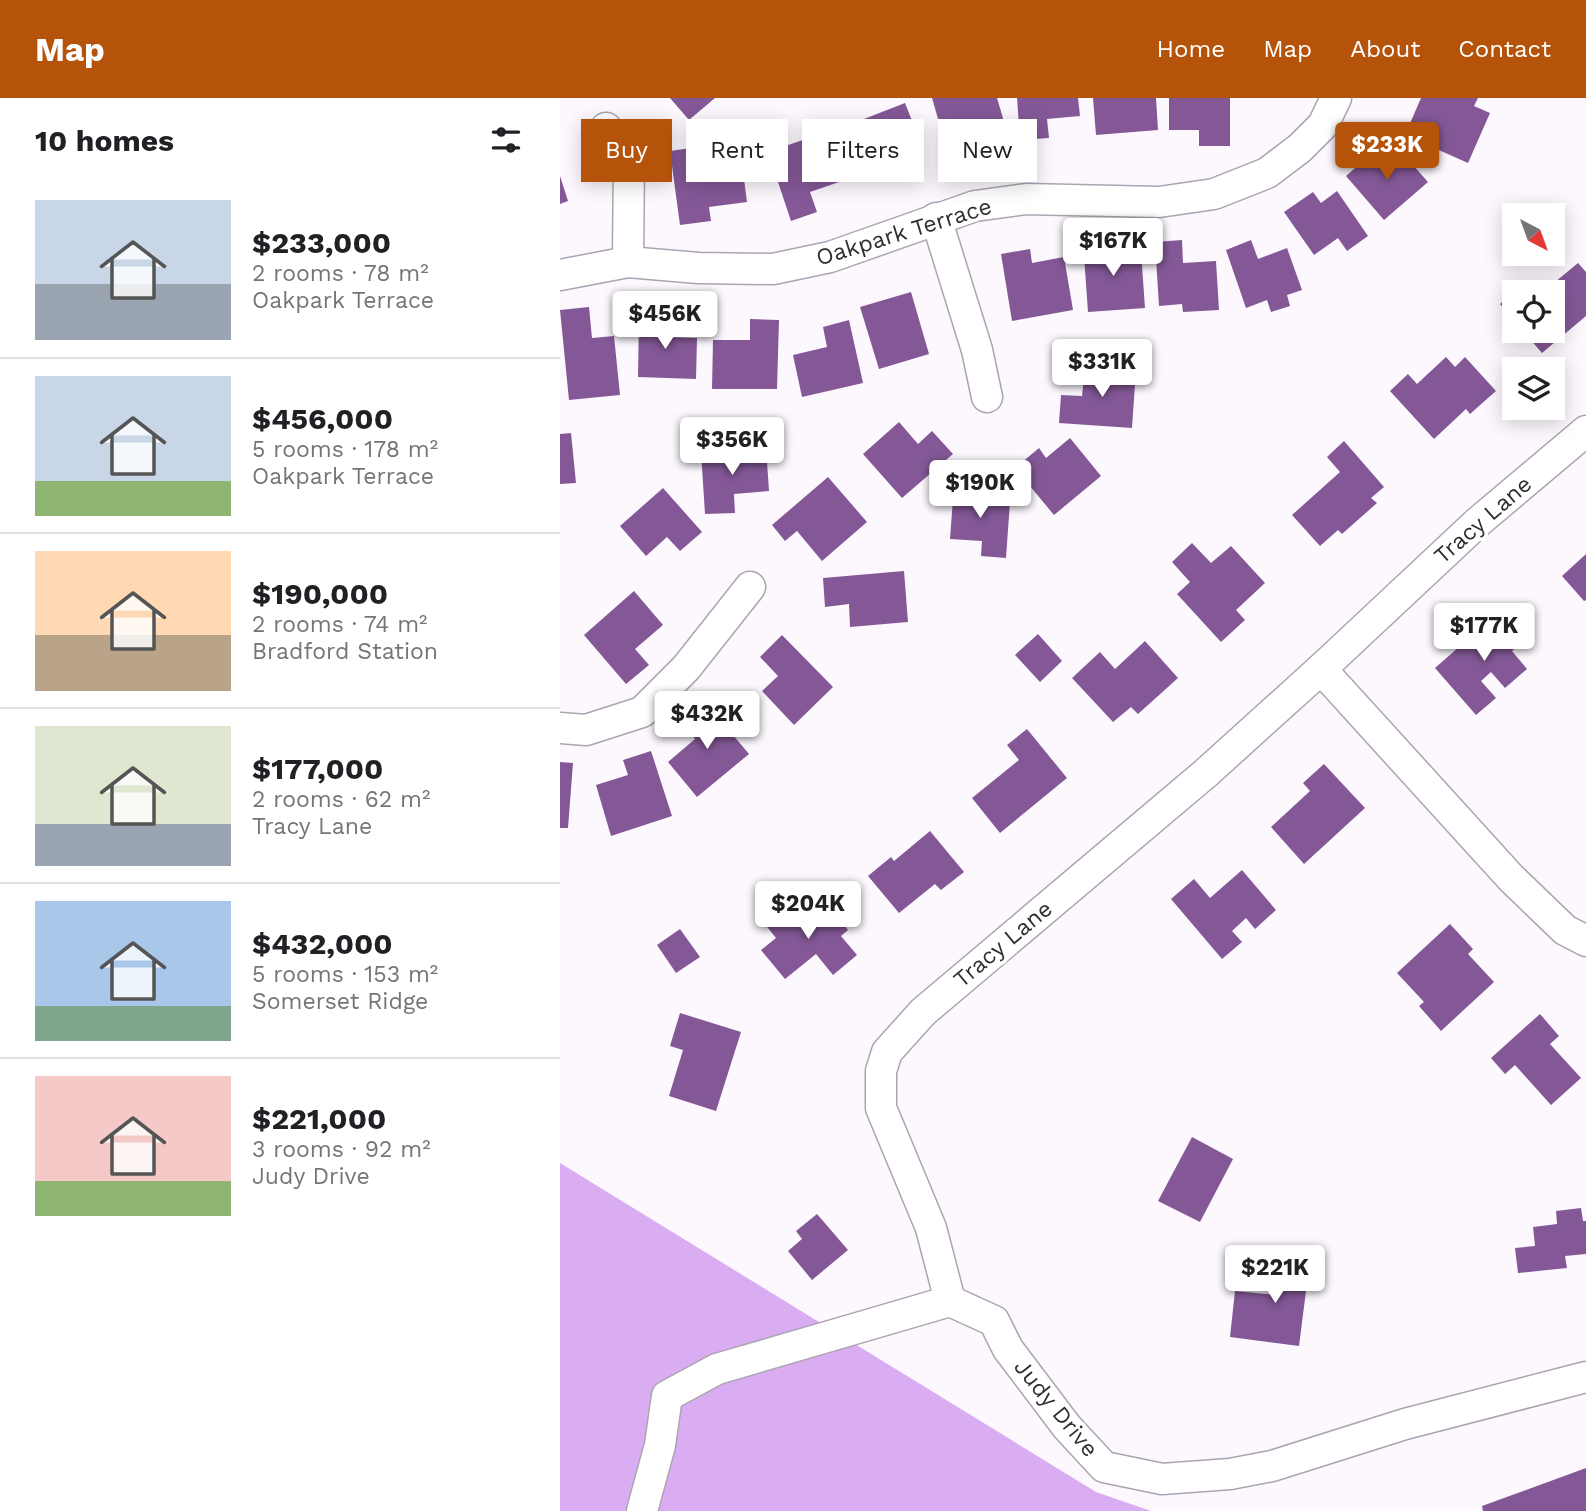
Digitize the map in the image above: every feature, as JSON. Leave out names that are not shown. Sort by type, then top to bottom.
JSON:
[{"type":"street","name":"Oakpark Terrace","points":[[560,275],[628,262],[698,268],[773,269],[830,257],[975,206],[1027,199],[1159,202],[1214,194],[1267,173],[1300,148],[1323,125],[1336,98]]},
{"type":"street","points":[[628,262],[629,182]]},
{"type":"street","points":[[936,218],[973,337],[987,397]]},
{"type":"street","name":"Tracy Lane","points":[[950,1301],[931,1228],[881,1108],[881,1071],[887,1052],[923,1012],[1206,773],[1478,522],[1586,431]]},
{"type":"street","points":[[560,728],[586,730],[642,712],[686,668],[750,587]]},
{"type":"street","points":[[1321,668],[1511,878],[1564,930],[1586,940]]},
{"type":"street","points":[[642,1511],[660,1445],[667,1396],[717,1368],[950,1301]]},
{"type":"street","name":"Judy Drive","points":[[950,1301],[994,1321],[1008,1349],[1068,1427],[1104,1467],[1162,1479],[1230,1474],[1272,1466],[1405,1424],[1586,1377]]},
{"type":"shaded area","points":[[560,1163],[1096,1492],[1151,1511],[560,1511]]},
{"type":"building","points":[[670,98],[715,98],[690,119]]},
{"type":"building","points":[[932,98],[997,98],[1003,119],[938,119]]},
{"type":"building","points":[[1017,98],[1078,98],[1080,116],[1047,119],[1049,138],[1037,139],[1037,119],[1018,119]]},
{"type":"building","points":[[1093,98],[1156,98],[1158,130],[1096,135]]},
{"type":"building","points":[[1169,98],[1230,98],[1230,146],[1199,146],[1199,130],[1169,130]]},
{"type":"building","points":[[1421,98],[1478,98],[1474,106],[1490,113],[1468,163],[1405,135]]},
{"type":"building","points":[[905,103],[911,119],[864,119]]},
{"type":"building","points":[[802,140],[802,182],[839,182],[810,192],[817,212],[791,221],[778,182],[788,182],[788,145]]},
{"type":"building","points":[[1397,147],[1428,182],[1384,220],[1346,176],[1371,154],[1379,163]]},
{"type":"building","points":[[686,149],[686,182],[744,182],[747,202],[709,207],[711,221],[680,225],[672,151]]},
{"type":"building","points":[[560,176],[568,201],[560,204]]},
{"type":"building","points":[[1337,191],[1368,236],[1347,251],[1338,238],[1314,255],[1284,212],[1313,192],[1321,203]]},
{"type":"building","points":[[1114,239],[1115,253],[1141,251],[1145,308],[1088,312],[1083,242]]},
{"type":"building","points":[[1182,240],[1183,263],[1216,261],[1219,310],[1183,312],[1182,304],[1159,306],[1155,242]]},
{"type":"building","points":[[1251,240],[1258,259],[1287,248],[1302,290],[1287,295],[1290,306],[1271,312],[1267,300],[1246,308],[1226,250]]},
{"type":"building","points":[[1030,249],[1032,263],[1064,257],[1073,310],[1012,321],[1001,254]]},
{"type":"building","points":[[1578,263],[1586,272],[1586,316],[1565,334],[1565,280],[1557,280]]},
{"type":"building","points":[[911,292],[929,354],[879,369],[860,307]]},
{"type":"building","points":[[589,307],[592,338],[614,336],[620,395],[569,400],[560,310]]},
{"type":"building","points":[[639,315],[667,315],[667,337],[697,338],[696,379],[638,377]]},
{"type":"building","points":[[750,319],[779,320],[777,389],[712,389],[713,340],[750,340]]},
{"type":"building","points":[[849,320],[863,383],[802,397],[793,355],[827,347],[823,327]]},
{"type":"building","points":[[1533,343],[1554,343],[1542,353]]},
{"type":"building","points":[[1446,357],[1455,367],[1465,357],[1496,391],[1470,414],[1466,409],[1434,439],[1390,391],[1408,374],[1417,384]]},
{"type":"building","points":[[1085,367],[1136,370],[1132,428],[1059,423],[1061,395],[1082,396]]},
{"type":"building","points":[[899,422],[918,444],[932,431],[953,454],[902,498],[863,454]]},
{"type":"building","points":[[571,433],[576,483],[560,484],[560,434]]},
{"type":"building","points":[[1070,438],[1101,476],[1054,515],[1015,468],[1039,448],[1046,458]]},
{"type":"building","points":[[1344,441],[1384,487],[1371,498],[1377,503],[1342,534],[1338,530],[1320,546],[1292,515],[1340,472],[1327,457]]},
{"type":"building","points":[[766,447],[769,491],[734,494],[735,513],[705,514],[701,452]]},
{"type":"building","points":[[828,477],[867,522],[822,561],[797,531],[785,541],[772,525]]},
{"type":"building","points":[[954,485],[987,487],[986,501],[1010,502],[1006,558],[981,556],[982,541],[950,539]]},
{"type":"building","points":[[663,488],[702,532],[680,551],[667,537],[646,556],[620,526]]},
{"type":"building","points":[[1192,543],[1211,563],[1231,546],[1265,583],[1236,610],[1245,620],[1221,642],[1177,594],[1190,582],[1172,562]]},
{"type":"building","points":[[1586,554],[1586,600],[1584,601],[1562,576]]},
{"type":"building","points":[[904,571],[908,622],[850,627],[849,604],[825,607],[823,578]]},
{"type":"building","points":[[634,591],[663,625],[635,649],[649,665],[626,684],[584,635]]},
{"type":"building","points":[[1499,612],[1525,640],[1512,651],[1527,669],[1505,688],[1491,672],[1481,681],[1496,698],[1476,715],[1435,668]]},
{"type":"building","points":[[1038,634],[1062,661],[1040,682],[1015,655]]},
{"type":"building","points":[[782,635],[833,687],[794,725],[762,691],[778,676],[760,657]]},
{"type":"building","points":[[1145,641],[1178,678],[1138,714],[1131,707],[1113,722],[1072,678],[1100,652],[1115,669]]},
{"type":"building","points":[[705,702],[749,754],[697,797],[668,762],[695,739],[681,722]]},
{"type":"building","points":[[1027,729],[1067,778],[1000,833],[972,798],[1019,760],[1007,745]]},
{"type":"building","points":[[651,751],[672,816],[611,836],[596,785],[628,775],[623,760]]},
{"type":"building","points":[[560,762],[573,763],[568,828],[560,828]]},
{"type":"building","points":[[1324,764],[1365,808],[1304,864],[1271,827],[1310,791],[1303,783]]},
{"type":"building","points":[[930,831],[964,872],[941,890],[935,884],[899,913],[868,876],[891,857],[894,861]]},
{"type":"building","points":[[1242,870],[1276,910],[1255,929],[1246,918],[1232,931],[1242,942],[1222,959],[1171,899],[1194,879],[1210,898]]},
{"type":"building","points":[[825,901],[848,930],[841,936],[857,955],[833,975],[816,954],[785,979],[761,950],[776,938],[764,923],[784,906],[798,923]]},
{"type":"building","points":[[1450,924],[1473,949],[1468,954],[1494,982],[1441,1031],[1419,1006],[1424,1002],[1397,973]]},
{"type":"building","points":[[680,929],[700,957],[676,973],[657,945]]},
{"type":"building","points":[[680,1013],[741,1032],[716,1111],[669,1096],[683,1050],[670,1046]]},
{"type":"building","points":[[1540,1014],[1559,1036],[1550,1044],[1581,1078],[1551,1105],[1515,1065],[1505,1074],[1491,1058]]},
{"type":"building","points":[[1192,1137],[1233,1159],[1200,1222],[1158,1201]]},
{"type":"building","points":[[1581,1208],[1583,1221],[1586,1221],[1586,1254],[1565,1256],[1567,1268],[1518,1273],[1515,1248],[1535,1246],[1533,1227],[1557,1224],[1556,1211]]},
{"type":"building","points":[[817,1214],[848,1250],[812,1280],[788,1251],[802,1239],[796,1231]]},
{"type":"building","points":[[1282,1248],[1311,1252],[1299,1346],[1230,1337],[1235,1291],[1277,1295]]},
{"type":"building","points":[[1586,1468],[1586,1511],[1483,1511],[1482,1506]]}]
